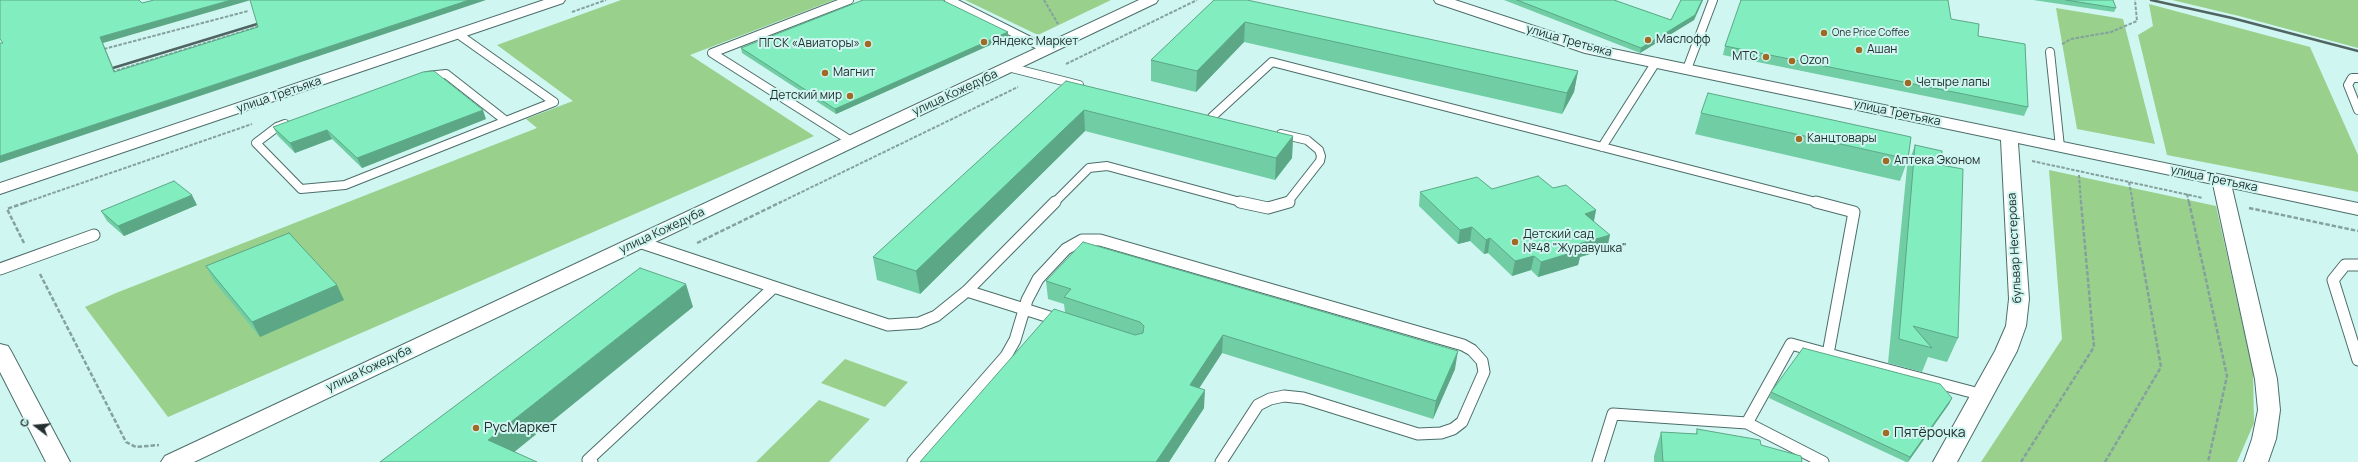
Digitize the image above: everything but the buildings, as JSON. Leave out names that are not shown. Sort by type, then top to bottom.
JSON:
[{"type":"street","name":"улица Третьяка","points":[[0,189],[558,0]]},
{"type":"street","name":"улица Кожедуба","points":[[173,462],[1008,67],[1040,46],[1151,0]]},
{"type":"street","name":"улица Третьяка","points":[[1441,0],[1585,48],[2358,209]]},
{"type":"street","name":"бульвар Нестерова","points":[[1945,462],[2006,351],[2016,326],[2018,306],[2009,136]]},
{"type":"street","points":[[2221,181],[2266,379],[2269,410],[2264,439],[2256,462]]},
{"type":"street","points":[[0,351],[58,462]]},
{"type":"lane","points":[[850,0],[712,53],[851,141]]},
{"type":"lane","points":[[949,0],[1040,46]]},
{"type":"lane","points":[[1687,69],[1713,0]]},
{"type":"lane","points":[[291,122],[276,127],[256,143],[301,189],[345,185],[554,102],[458,34]]},
{"type":"lane","points":[[2050,52],[2060,147]]},
{"type":"lane","points":[[1226,121],[1208,116],[1272,62],[1854,212],[1828,354]]},
{"type":"lane","points":[[1602,147],[1656,62]]},
{"type":"lane","points":[[1008,67],[1088,87]]},
{"type":"lane","points":[[414,79],[446,74],[506,121]]},
{"type":"lane","points":[[2358,78],[2352,78],[2348,85],[2358,110]]},
{"type":"lane","points":[[639,242],[888,325],[919,323],[936,316],[967,291],[1083,172],[1094,166],[1108,166],[1268,208],[1288,203],[1320,161],[1321,156],[1319,150],[1307,140],[1270,131]]},
{"type":"lane","points":[[0,269],[94,235]]},
{"type":"lane","points":[[913,462],[1006,356],[1018,333],[1024,309],[1038,279],[1066,248],[1082,240],[1100,240],[1463,345],[1478,355],[1484,366],[1484,372],[1462,422],[1453,429],[1441,433],[1418,434],[1302,398],[1284,396],[1270,399],[1258,405],[1221,462]]},
{"type":"lane","points":[[2358,265],[2345,265],[2333,280],[2358,360]]},
{"type":"lane","points":[[592,462],[588,460],[774,287]]},
{"type":"lane","points":[[967,291],[1069,324]]},
{"type":"lane","points":[[1747,423],[1791,344],[1983,395]]},
{"type":"lane","points":[[1598,462],[1613,414],[1747,423],[1823,462]]},
{"type":"path","points":[[1040,46],[1061,29],[1044,0]]},
{"type":"path","points":[[674,254],[1197,0]]},
{"type":"path","points":[[2050,52],[2070,39],[2111,32],[2137,21],[2135,0]]},
{"type":"path","points":[[102,50],[248,11]]},
{"type":"path","points":[[106,73],[266,24]]},
{"type":"path","points":[[164,442],[157,445],[136,447],[126,442],[7,209],[258,122]]},
{"type":"path","points":[[2010,156],[2358,231]]},
{"type":"path","points":[[2021,462],[2094,347],[2079,175]]},
{"type":"path","points":[[2106,462],[2161,367],[2129,182]]},
{"type":"path","points":[[2187,194],[2227,376],[2208,462]]},
{"type":"green space","points":[[621,0],[834,0],[690,55],[814,136],[168,417],[85,307],[116,293],[537,128],[526,119],[573,101],[497,45]]},
{"type":"green space","points":[[965,0],[1111,0],[1038,35]]},
{"type":"green space","points":[[2172,0],[2358,0],[2358,48],[2239,16]]},
{"type":"green space","points":[[2149,4],[2310,47],[2358,155],[2358,192],[2167,155],[2138,35],[2153,26]]},
{"type":"green space","points":[[2056,8],[2123,19],[2155,144],[2077,129]]},
{"type":"green space","points":[[2049,170],[2216,206],[2253,371],[2254,423],[2237,462],[1981,462],[2062,339]]},
{"type":"green space","points":[[845,359],[908,382],[885,407],[821,383]]},
{"type":"green space","points":[[819,400],[870,419],[829,462],[756,462]]},
{"type":"railway","points":[[2151,0],[2232,18],[2358,51]]},
{"type":"railway","points":[[103,71],[267,21]]},
{"type":"place","name":"One Price Coffee","points":[[1824,33]]},
{"type":"place","name":"Маслофф","points":[[1648,40]]},
{"type":"place","name":"Яндекс Маркет","points":[[984,42]]},
{"type":"place","name":"ПГСК «Авиаторы»","points":[[868,44]]},
{"type":"place","name":"Ашан","points":[[1859,50]]},
{"type":"place","name":"МТС","points":[[1766,57]]},
{"type":"place","name":"Ozon","points":[[1792,61]]},
{"type":"place","name":"Магнит","points":[[825,73]]},
{"type":"place","name":"Четыре лапы","points":[[1908,83]]},
{"type":"place","name":"Детский мир","points":[[850,96]]},
{"type":"place","name":"Канцтовары","points":[[1799,139]]},
{"type":"place","name":"Аптека Эконом","points":[[1886,161]]},
{"type":"place","name":"Детский сад №48 \"Журавушка\"","points":[[1515,242]]},
{"type":"place","name":"РусМаркет","points":[[476,428]]},
{"type":"place","name":"Пятёрочка","points":[[1886,433]]}]
